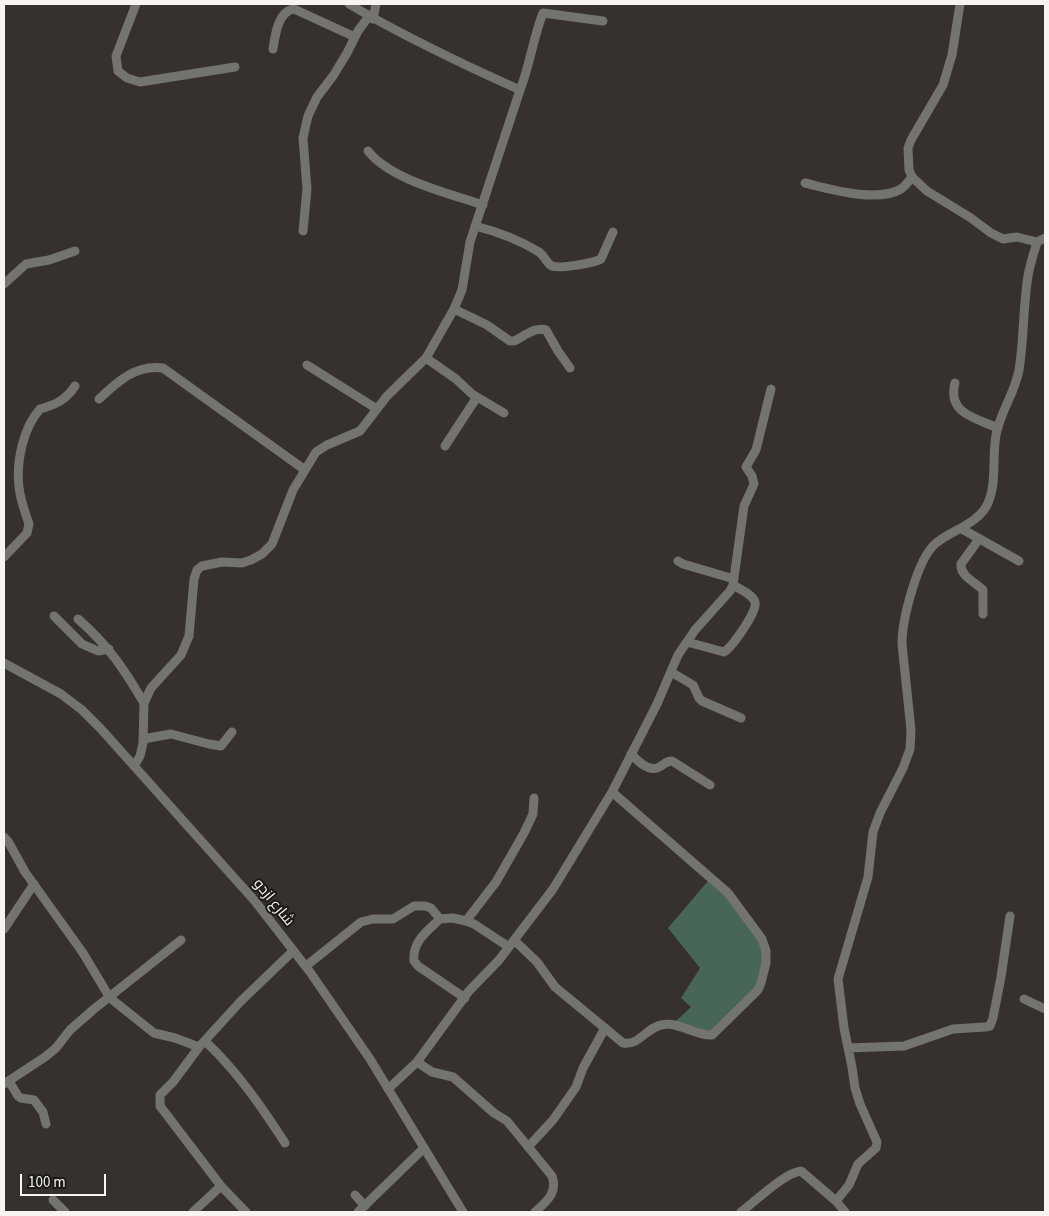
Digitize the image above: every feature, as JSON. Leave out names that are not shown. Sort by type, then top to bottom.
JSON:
[{"type":"street","points":[[136,4],[116,56],[118,71],[127,78],[140,82],[235,67]]},
{"type":"street","points":[[348,4],[475,70],[520,90]]},
{"type":"street","points":[[303,231],[307,189],[302,138],[308,116],[317,97],[333,76],[355,37],[371,17],[376,4]]},
{"type":"street","points":[[134,766],[140,756],[143,739],[144,703],[152,688],[181,655],[189,636],[194,579],[198,570],[202,566],[213,563],[242,563],[252,560],[262,554],[272,544],[293,490],[316,452],[360,431],[387,396],[426,358],[454,308],[462,290],[470,242],[483,206],[492,171],[527,71],[538,24],[547,4]]},
{"type":"street","points":[[836,1201],[849,1186],[858,1164],[876,1148],[877,1142],[855,1088],[838,979],[868,877],[873,832],[880,812],[903,768],[910,749],[911,730],[902,632],[915,579],[934,545],[962,529],[983,512],[988,502],[991,493],[993,454],[998,428],[1019,371],[1028,275],[1041,240],[1017,237],[1003,239],[991,233],[927,190],[912,177],[909,170],[908,148],[911,140],[943,85],[952,55],[960,4]]},
{"type":"street","points":[[273,49],[274,38],[284,13],[294,8],[355,37]]},
{"type":"street","points":[[543,13],[603,21]]},
{"type":"street","points":[[368,151],[375,160],[405,178],[483,206]]},
{"type":"street","points":[[805,183],[869,196],[902,189],[912,177]]},
{"type":"street","points":[[475,226],[501,232],[525,244],[542,254],[548,263],[556,267],[598,261],[604,254],[613,232]]},
{"type":"street","points":[[4,284],[26,264],[49,260],[75,251]]},
{"type":"street","points":[[454,308],[487,325],[510,341],[514,341],[537,329],[542,328],[546,330],[570,368]]},
{"type":"street","points":[[426,358],[477,397],[504,413]]},
{"type":"street","points":[[307,365],[377,409]]},
{"type":"street","points":[[99,400],[118,382],[133,372],[148,367],[163,368],[305,470]]},
{"type":"street","points":[[955,383],[953,393],[958,408],[964,413],[998,428]]},
{"type":"street","points":[[4,557],[27,533],[29,524],[18,478],[27,429],[40,409],[56,404],[70,394],[75,386]]},
{"type":"street","points":[[388,1089],[417,1062],[465,998],[511,944],[553,889],[612,792],[657,704],[678,655],[696,630],[722,602],[733,582],[744,506],[754,484],[752,476],[746,467],[756,450],[772,389]]},
{"type":"street","points":[[445,446],[477,397]]},
{"type":"street","points":[[962,529],[1019,561]]},
{"type":"street","points":[[979,539],[960,567],[963,574],[983,590],[983,614]]},
{"type":"street","points":[[678,561],[733,582],[754,599],[756,604],[755,611],[734,642],[724,652],[687,642]]},
{"type":"street","points":[[54,616],[82,644],[98,651],[109,649]]},
{"type":"street","points":[[78,619],[109,649],[124,668],[144,703]]},
{"type":"street","name":"شارع ازدو","points":[[4,663],[61,694],[82,710],[254,900],[306,966],[370,1059],[463,1212]]},
{"type":"street","points":[[671,672],[693,685],[702,701],[741,718]]},
{"type":"street","points":[[143,739],[171,734],[221,746],[232,732]]},
{"type":"street","points":[[631,754],[650,768],[657,768],[667,761],[672,761],[710,785]]},
{"type":"street","points":[[465,998],[418,966],[414,961],[415,946],[422,936],[440,919],[452,918],[466,921],[511,944],[537,962],[555,987],[623,1043],[629,1044],[638,1040],[653,1027],[664,1024],[712,1035],[758,990],[766,963],[766,951],[762,939],[720,884],[612,792]]},
{"type":"street","points":[[466,921],[496,882],[524,833],[533,814],[534,798]]},
{"type":"street","points":[[4,837],[25,872],[83,953],[110,998],[154,1033],[202,1044],[224,1059],[244,1083],[285,1143]]},
{"type":"street","points":[[4,929],[34,884]]},
{"type":"street","points":[[306,966],[361,922],[393,919],[414,906],[431,908],[440,919]]},
{"type":"street","points":[[848,1048],[904,1046],[953,1029],[984,1028],[990,1026],[1001,977],[1010,916]]},
{"type":"street","points":[[46,1124],[43,1112],[34,1100],[18,1096],[6,1082],[45,1057],[56,1048],[70,1030],[181,940]]},
{"type":"street","points":[[246,1212],[221,1186],[160,1106],[160,1095],[240,1002],[293,951]]},
{"type":"street","points":[[1024,999],[1045,1010]]},
{"type":"street","points":[[528,1147],[553,1120],[576,1087],[583,1068],[605,1028]]},
{"type":"street","points":[[417,1062],[432,1072],[453,1077],[494,1113],[507,1121],[552,1176],[554,1182],[553,1194],[535,1212]]},
{"type":"street","points":[[355,1195],[361,1209],[424,1148]]},
{"type":"street","points":[[741,1212],[770,1188],[795,1172],[802,1171],[836,1201],[845,1212]]},
{"type":"street","points":[[193,1212],[221,1186]]},
{"type":"street","points":[[53,1200],[65,1212]]},
{"type":"green space","points":[[708,881],[726,897],[760,941],[763,950],[763,964],[758,984],[709,1032],[676,1021],[691,1007],[681,998],[700,968],[668,928]]}]
